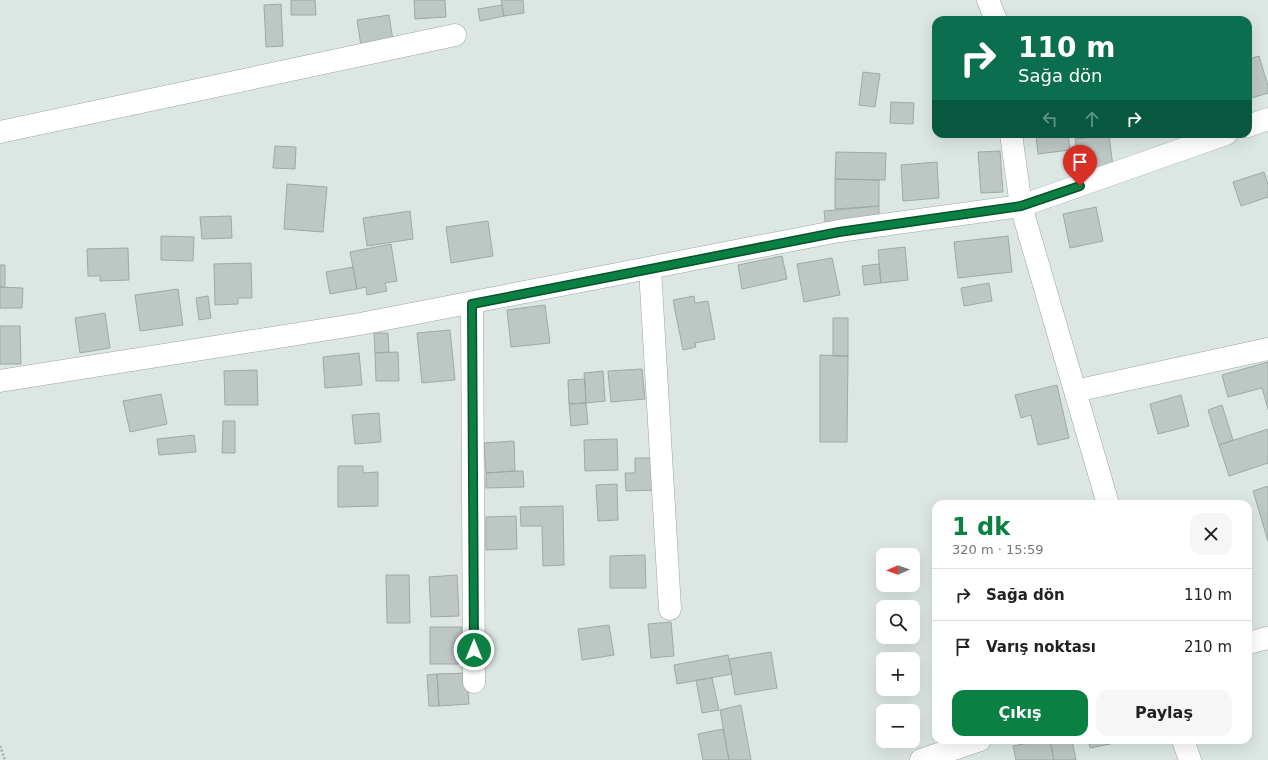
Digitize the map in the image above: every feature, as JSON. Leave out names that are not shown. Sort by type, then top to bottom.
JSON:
[{"type":"street","points":[[988,0],[994,16]]},
{"type":"street","points":[[0,132],[455,35]]},
{"type":"street","points":[[1252,125],[1268,119]]},
{"type":"street","points":[[1012,138],[1021,206],[1107,500]]},
{"type":"street","points":[[0,381],[360,324],[472,304],[839,232],[1021,206],[1215,138]]},
{"type":"street","points":[[650,269],[670,609]]},
{"type":"street","points":[[472,304],[474,682]]},
{"type":"street","points":[[1075,391],[1268,349]]},
{"type":"street","points":[[1252,643],[1268,638]]},
{"type":"street","points":[[921,760],[968,744]]},
{"type":"street","points":[[1184,744],[1190,760]]},
{"type":"path","points":[[0,746],[5,760]]},
{"type":"building","points":[[291,0],[315,0],[316,15],[291,15]]},
{"type":"building","points":[[414,0],[445,0],[446,17],[415,19]]},
{"type":"building","points":[[501,0],[523,0],[524,13],[504,16]]},
{"type":"building","points":[[281,4],[283,46],[266,47],[264,5]]},
{"type":"building","points":[[502,5],[504,16],[480,21],[478,9]]},
{"type":"building","points":[[389,15],[393,41],[361,46],[357,20]]},
{"type":"building","points":[[1259,56],[1268,86],[1268,93],[1252,98],[1252,58]]},
{"type":"building","points":[[863,72],[880,74],[875,107],[859,105]]},
{"type":"building","points":[[891,102],[914,103],[913,124],[890,123]]},
{"type":"building","points":[[1036,138],[1068,138],[1070,150],[1038,154]]},
{"type":"building","points":[[1109,138],[1113,167],[1079,170],[1075,139]]},
{"type":"building","points":[[275,146],[296,147],[295,169],[273,168]]},
{"type":"building","points":[[1000,151],[1003,192],[981,193],[978,152]]},
{"type":"building","points":[[836,152],[886,153],[885,180],[835,179]]},
{"type":"building","points":[[937,162],[939,198],[903,201],[901,165]]},
{"type":"building","points":[[1264,172],[1268,184],[1268,197],[1241,206],[1233,182]]},
{"type":"building","points":[[835,179],[879,180],[879,206],[835,209]]},
{"type":"building","points":[[287,184],[327,187],[323,232],[284,229]]},
{"type":"building","points":[[879,206],[879,221],[826,229],[824,211]]},
{"type":"building","points":[[1096,207],[1103,241],[1070,248],[1063,214]]},
{"type":"building","points":[[410,211],[413,239],[367,246],[363,218]]},
{"type":"building","points":[[231,216],[232,238],[202,239],[200,217]]},
{"type":"building","points":[[488,221],[493,256],[451,263],[446,227]]},
{"type":"building","points":[[161,236],[194,237],[193,261],[161,260]]},
{"type":"building","points":[[1008,236],[1012,272],[958,278],[954,242]]},
{"type":"building","points":[[391,244],[397,281],[385,283],[387,291],[367,295],[366,287],[357,289],[350,252]]},
{"type":"building","points":[[905,247],[908,280],[881,283],[878,250]]},
{"type":"building","points":[[128,248],[129,280],[100,281],[100,276],[88,276],[87,249]]},
{"type":"building","points":[[782,256],[787,279],[742,289],[738,265]]},
{"type":"building","points":[[832,258],[840,295],[804,302],[797,264]]},
{"type":"building","points":[[251,263],[252,298],[238,298],[238,304],[215,305],[214,264]]},
{"type":"building","points":[[879,264],[881,283],[864,285],[862,266]]},
{"type":"building","points":[[0,265],[5,265],[5,288],[0,287]]},
{"type":"building","points":[[353,267],[357,289],[330,294],[326,272]]},
{"type":"building","points":[[989,283],[992,301],[964,306],[961,288]]},
{"type":"building","points":[[0,287],[23,288],[22,308],[0,308]]},
{"type":"building","points":[[178,289],[183,325],[140,331],[135,295]]},
{"type":"building","points":[[208,296],[211,318],[199,320],[196,298]]},
{"type":"building","points":[[694,296],[695,303],[708,301],[715,339],[695,343],[696,347],[683,350],[673,300]]},
{"type":"building","points":[[545,305],[550,343],[511,347],[507,310]]},
{"type":"building","points":[[105,313],[110,348],[80,353],[75,318]]},
{"type":"building","points":[[833,318],[848,318],[848,356],[833,356]]},
{"type":"building","points":[[0,326],[20,326],[21,364],[0,364]]},
{"type":"building","points":[[450,330],[455,380],[422,383],[417,333]]},
{"type":"building","points":[[374,333],[388,333],[389,352],[375,353]]},
{"type":"building","points":[[398,352],[399,381],[376,381],[375,353]]},
{"type":"building","points":[[359,353],[362,385],[325,388],[323,357]]},
{"type":"building","points":[[820,355],[848,356],[847,442],[820,442]]},
{"type":"building","points":[[1268,362],[1268,409],[1262,388],[1228,397],[1222,375]]},
{"type":"building","points":[[642,369],[645,399],[611,402],[608,371]]},
{"type":"building","points":[[257,370],[258,405],[225,405],[224,371]]},
{"type":"building","points":[[603,371],[605,401],[586,403],[584,373]]},
{"type":"building","points":[[585,379],[586,403],[569,404],[568,380]]},
{"type":"building","points":[[1057,385],[1069,438],[1038,445],[1031,415],[1021,418],[1015,395]]},
{"type":"building","points":[[161,394],[167,424],[130,432],[123,401]]},
{"type":"building","points":[[1181,395],[1189,426],[1158,434],[1150,404]]},
{"type":"building","points":[[586,403],[588,424],[571,426],[569,404]]},
{"type":"building","points":[[1222,405],[1233,440],[1219,445],[1208,410]]},
{"type":"building","points":[[379,413],[381,442],[355,444],[352,415]]},
{"type":"building","points":[[223,421],[235,421],[235,453],[222,453]]},
{"type":"building","points":[[1268,429],[1268,463],[1229,476],[1219,445]]},
{"type":"building","points":[[194,435],[196,452],[159,455],[157,439]]},
{"type":"building","points":[[617,439],[618,470],[585,471],[584,440]]},
{"type":"building","points":[[514,441],[515,471],[486,473],[484,443]]},
{"type":"building","points":[[635,458],[656,458],[657,490],[626,491],[625,473],[635,473]]},
{"type":"building","points":[[338,466],[363,466],[363,473],[378,472],[378,506],[338,507]]},
{"type":"building","points":[[523,471],[524,487],[486,488],[486,473]]},
{"type":"building","points":[[617,484],[618,520],[598,521],[596,485]]},
{"type":"building","points":[[1268,486],[1268,541],[1253,491]]},
{"type":"building","points":[[563,506],[564,565],[543,566],[542,526],[521,526],[520,507]]},
{"type":"building","points":[[516,516],[517,549],[486,550],[486,517]]},
{"type":"building","points":[[645,555],[646,588],[610,588],[610,556]]},
{"type":"building","points":[[386,575],[409,575],[410,623],[387,623]]},
{"type":"building","points":[[457,575],[459,616],[431,617],[429,577]]},
{"type":"building","points":[[671,622],[674,656],[651,658],[648,624]]},
{"type":"building","points":[[609,625],[614,655],[582,660],[578,629]]},
{"type":"building","points":[[430,627],[462,627],[463,664],[430,664]]},
{"type":"building","points":[[771,652],[777,688],[735,695],[729,659]]},
{"type":"building","points":[[728,655],[732,674],[677,684],[674,665]]},
{"type":"building","points":[[467,673],[469,704],[439,706],[437,674]]},
{"type":"building","points":[[437,674],[439,706],[429,706],[427,675]]},
{"type":"building","points":[[712,678],[719,710],[702,713],[696,680]]},
{"type":"building","points":[[741,705],[751,760],[729,760],[720,710]]},
{"type":"building","points":[[723,729],[729,760],[703,760],[698,734]]},
{"type":"building","points":[[1023,744],[1051,744],[1054,760],[1016,760],[1013,746]]},
{"type":"building","points":[[1051,744],[1073,744],[1076,760],[1054,760]]},
{"type":"building","points":[[1089,744],[1110,744],[1090,748]]},
{"type":"route","points":[[474,650],[472,304],[839,232],[1021,206],[1080,186]]}]
